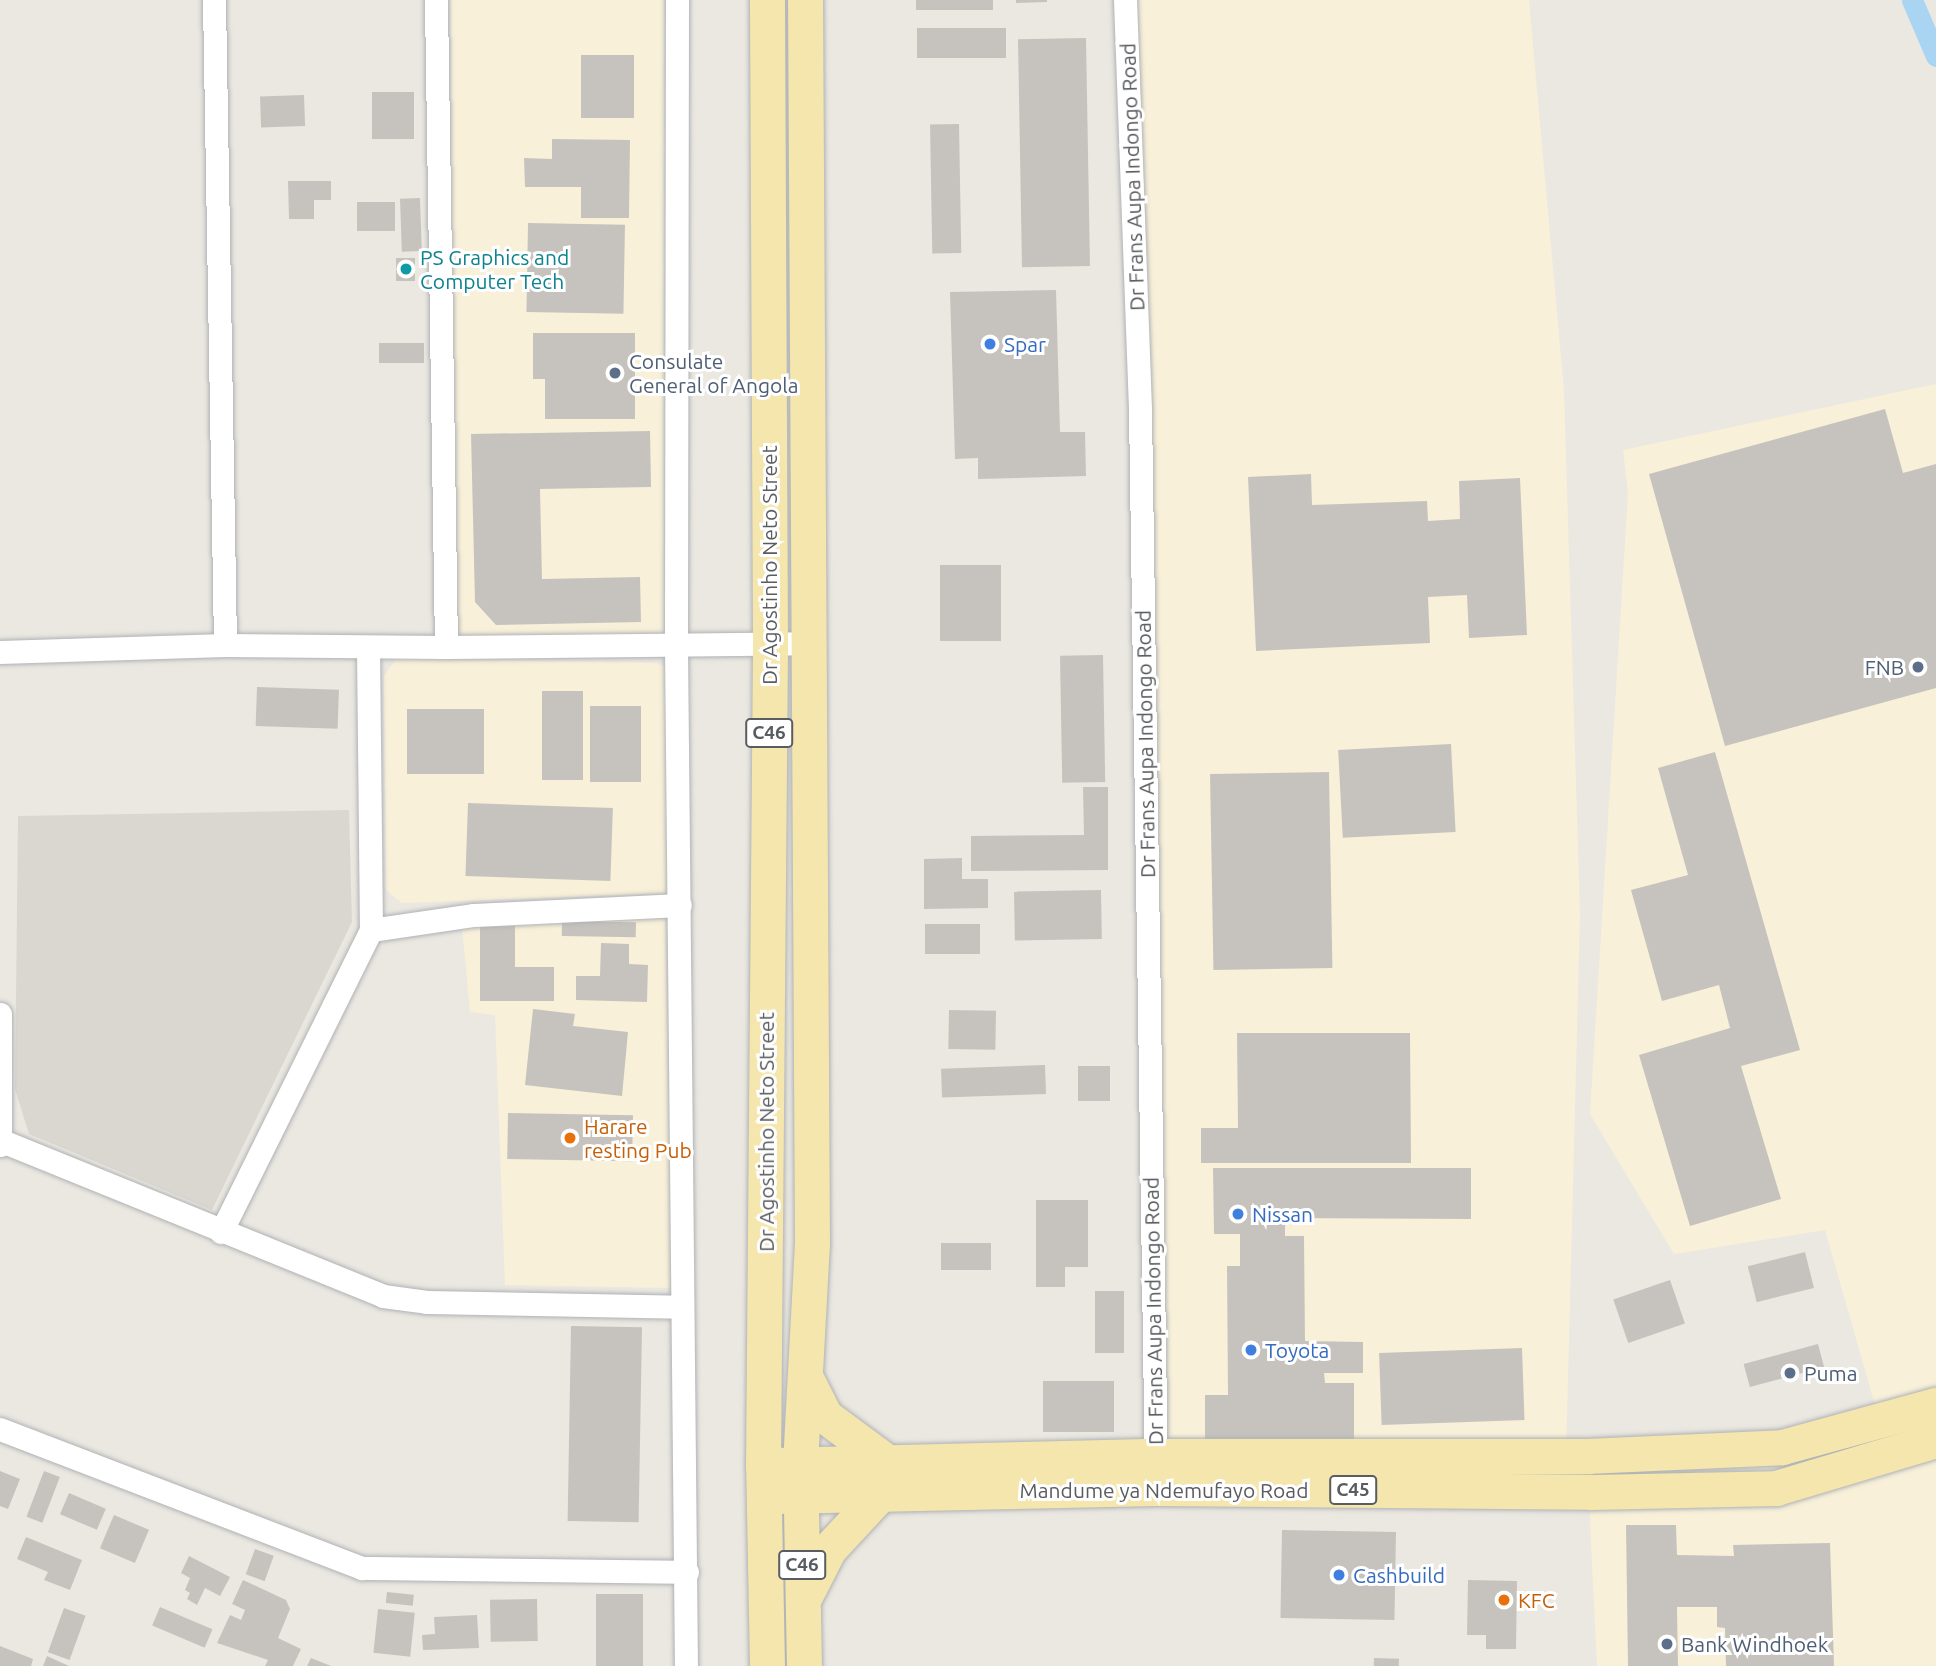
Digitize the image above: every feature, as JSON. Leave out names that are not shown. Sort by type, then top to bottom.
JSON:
[{"type":"main road","name":"Dr Agostinho Neto Street","points":[[763,1481],[769,643],[767,0]]},
{"type":"main road","name":"Dr Agostinho Neto Street","points":[[800,1479],[812,1244],[805,0]]},
{"type":"main road","points":[[803,1601],[829,1549],[884,1478],[825,1416],[805,1376]]},
{"type":"main road","name":"Mandume ya Ndemufayo Road","points":[[763,1481],[1156,1472],[1782,1447],[1936,1405]]},
{"type":"main road","name":"Mandume ya Ndemufayo Road","points":[[1156,1472],[1591,1492],[1776,1488],[1936,1440]]},
{"type":"main road","name":"C46","points":[[800,1479],[804,1666]]},
{"type":"main road","name":"C46","points":[[763,1481],[767,1666]]},
{"type":"street","points":[[214,0],[225,645]]},
{"type":"street","points":[[436,0],[446,648]]},
{"type":"street","points":[[677,0],[676,647],[686,1666]]},
{"type":"street","name":"Dr Frans Aupa Indongo Road","points":[[1125,0],[1140,424],[1156,1472]]},
{"type":"street","points":[[0,652],[225,645],[446,648],[676,647],[809,643]]},
{"type":"street","points":[[221,1232],[371,930],[368,647]]},
{"type":"street","points":[[371,930],[474,915],[680,905]]},
{"type":"street","points":[[0,1014],[1,1143],[221,1232],[405,1300],[682,1307]]},
{"type":"street","points":[[0,1429],[362,1567],[687,1572]]},
{"type":"shaded area","points":[[451,0],[664,0],[664,637],[451,637]]},
{"type":"shaded area","points":[[1125,0],[1529,0],[1564,391],[1580,914],[1566,1456],[1155,1456]]},
{"type":"shaded area","points":[[1936,384],[1936,1389],[1875,1405],[1825,1230],[1674,1254],[1590,1114],[1628,493],[1623,450]]},
{"type":"shaded area","points":[[396,659],[657,663],[668,669],[669,893],[402,903],[386,890],[384,676]]},
{"type":"shaded area","points":[[349,810],[352,922],[212,1210],[29,1134],[15,1089],[18,816]]},
{"type":"shaded area","points":[[665,917],[672,1288],[505,1285],[495,1015],[470,1012],[462,926]]},
{"type":"shaded area","points":[[1936,1405],[1936,1666],[1597,1666],[1587,1456],[1782,1447]]},
{"type":"building","points":[[916,0],[993,0],[993,10],[916,10]]},
{"type":"building","points":[[1016,0],[1047,0],[1047,2],[1016,3]]},
{"type":"building","points":[[917,28],[1006,28],[1006,58],[917,58]]},
{"type":"building","points":[[1086,38],[1090,266],[1022,267],[1018,39]]},
{"type":"building","points":[[581,55],[634,55],[634,118],[581,118]]},
{"type":"building","points":[[372,92],[414,92],[414,139],[372,139]]},
{"type":"building","points":[[304,95],[305,126],[261,128],[260,97]]},
{"type":"building","points":[[959,124],[961,253],[932,253],[930,125]]},
{"type":"building","points":[[552,139],[630,140],[629,218],[581,218],[581,187],[525,187],[524,158],[552,159]]},
{"type":"building","points":[[288,181],[331,181],[331,200],[314,200],[314,219],[289,219]]},
{"type":"building","points":[[420,198],[422,251],[402,252],[400,199]]},
{"type":"building","points":[[357,202],[395,202],[395,231],[357,231]]},
{"type":"building","points":[[528,223],[625,225],[623,314],[526,312]]},
{"type":"building","name":"PS Graphics and Computer Tech","points":[[396,258],[415,258],[415,281],[396,281]]},
{"type":"building","points":[[1056,290],[1060,432],[1085,432],[1086,476],[978,479],[978,458],[955,459],[950,292]]},
{"type":"building","points":[[533,333],[635,333],[635,419],[545,419],[545,379],[533,379]]},
{"type":"building","points":[[379,343],[424,343],[424,363],[379,363]]},
{"type":"building","points":[[1885,409],[1903,473],[1936,464],[1936,688],[1725,746],[1649,474]]},
{"type":"building","points":[[650,431],[651,487],[540,489],[542,579],[640,577],[641,622],[496,625],[475,602],[471,434]]},
{"type":"building","points":[[1311,474],[1312,505],[1427,501],[1428,521],[1460,519],[1459,481],[1520,478],[1527,635],[1469,638],[1467,595],[1428,597],[1430,643],[1256,651],[1248,477]]},
{"type":"building","points":[[940,565],[1001,565],[1001,641],[940,641]]},
{"type":"building","points":[[1103,655],[1105,782],[1062,783],[1060,656]]},
{"type":"building","points":[[257,687],[339,690],[338,729],[256,726]]},
{"type":"building","points":[[542,691],[583,691],[583,780],[542,780]]},
{"type":"building","points":[[590,706],[641,706],[641,782],[590,782]]},
{"type":"building","points":[[407,709],[484,709],[484,774],[407,774]]},
{"type":"building","points":[[1451,744],[1456,832],[1343,838],[1338,750]]},
{"type":"building","points":[[1715,752],[1800,1050],[1741,1066],[1781,1199],[1690,1226],[1639,1055],[1730,1028],[1719,985],[1662,1001],[1631,890],[1688,875],[1658,768]]},
{"type":"building","points":[[1329,772],[1332,968],[1213,970],[1210,774]]},
{"type":"building","points":[[1083,787],[1108,787],[1108,870],[971,871],[971,836],[1084,835]]},
{"type":"building","points":[[468,803],[613,808],[610,881],[465,876]]},
{"type":"building","points":[[962,858],[962,879],[988,879],[988,908],[924,909],[924,859]]},
{"type":"building","points":[[1101,890],[1102,939],[1015,941],[1014,892]]},
{"type":"building","points":[[562,921],[636,922],[636,937],[562,936]]},
{"type":"building","points":[[925,924],[980,924],[980,954],[925,954]]},
{"type":"building","points":[[515,926],[515,967],[554,967],[554,1001],[480,1001],[480,927]]},
{"type":"building","points":[[601,943],[629,944],[629,964],[648,965],[647,1002],[576,1000],[576,976],[600,976]]},
{"type":"building","points":[[533,1009],[575,1014],[573,1026],[628,1032],[622,1096],[525,1085]]},
{"type":"building","points":[[949,1010],[996,1011],[995,1050],[948,1049]]},
{"type":"building","points":[[1237,1033],[1410,1033],[1411,1163],[1201,1163],[1201,1128],[1238,1128]]},
{"type":"building","points":[[1045,1065],[1046,1094],[942,1098],[941,1069]]},
{"type":"building","points":[[1078,1066],[1110,1066],[1110,1101],[1078,1101]]},
{"type":"building","name":"Harare resting Pub","points":[[508,1113],[633,1115],[632,1161],[507,1159]]},
{"type":"building","points":[[1213,1168],[1471,1168],[1471,1219],[1285,1218],[1285,1236],[1304,1236],[1305,1341],[1363,1342],[1363,1373],[1324,1373],[1325,1383],[1354,1383],[1354,1439],[1205,1439],[1205,1395],[1228,1395],[1227,1266],[1240,1266],[1240,1234],[1214,1234]]},
{"type":"building","points":[[1036,1200],[1088,1200],[1088,1267],[1065,1267],[1065,1287],[1036,1287]]},
{"type":"building","points":[[941,1243],[991,1243],[991,1270],[941,1270]]},
{"type":"building","points":[[1805,1252],[1814,1288],[1757,1302],[1748,1266]]},
{"type":"building","points":[[1670,1280],[1685,1323],[1628,1343],[1613,1300]]},
{"type":"building","points":[[1095,1291],[1124,1291],[1124,1353],[1095,1353]]},
{"type":"building","points":[[571,1326],[642,1327],[639,1522],[568,1521]]},
{"type":"building","points":[[1818,1344],[1824,1367],[1750,1387],[1744,1364]]},
{"type":"building","points":[[1522,1348],[1525,1420],[1382,1425],[1379,1353]]},
{"type":"building","points":[[1043,1381],[1114,1381],[1114,1432],[1043,1432]]},
{"type":"building","points":[[0,1471],[20,1479],[8,1509],[0,1506]]},
{"type":"building","points":[[44,1471],[60,1477],[42,1523],[26,1517]]},
{"type":"building","points":[[69,1493],[106,1509],[97,1530],[60,1514]]},
{"type":"building","points":[[114,1515],[149,1530],[135,1563],[100,1548]]},
{"type":"building","points":[[1626,1525],[1676,1525],[1677,1555],[1734,1556],[1733,1545],[1830,1543],[1834,1666],[1726,1666],[1725,1628],[1717,1627],[1717,1607],[1677,1607],[1678,1666],[1628,1666]]},
{"type":"building","name":"Cashbuild","points":[[1282,1530],[1396,1532],[1394,1620],[1280,1618]]},
{"type":"building","points":[[26,1537],[82,1560],[70,1590],[44,1580],[48,1572],[17,1559]]},
{"type":"building","points":[[255,1549],[274,1556],[265,1581],[246,1574]]},
{"type":"building","points":[[189,1556],[230,1577],[220,1596],[205,1588],[197,1605],[187,1599],[190,1593],[185,1590],[190,1578],[181,1573]]},
{"type":"building","points":[[243,1580],[286,1600],[290,1609],[278,1638],[301,1649],[293,1666],[265,1666],[268,1660],[217,1643],[230,1615],[241,1620],[245,1610],[232,1604]]},
{"type":"building","points":[[1468,1580],[1517,1581],[1516,1649],[1486,1649],[1486,1635],[1467,1635]]},
{"type":"building","points":[[387,1592],[414,1595],[413,1606],[386,1603]]},
{"type":"building","points":[[596,1594],[643,1594],[643,1666],[596,1666]]},
{"type":"building","points":[[537,1599],[538,1641],[491,1642],[490,1600]]},
{"type":"building","points":[[160,1607],[212,1629],[205,1648],[152,1625]]},
{"type":"building","points":[[64,1608],[86,1616],[70,1660],[48,1652]]},
{"type":"building","points":[[378,1609],[415,1613],[410,1657],[373,1653]]},
{"type":"building","points":[[477,1615],[479,1648],[423,1650],[422,1635],[435,1634],[434,1617]]},
{"type":"building","points":[[0,1646],[33,1659],[31,1666],[0,1666]]},
{"type":"building","points":[[47,1656],[69,1666],[43,1666]]},
{"type":"building","points":[[311,1658],[331,1666],[307,1666]]},
{"type":"building","points":[[1374,1658],[1399,1659],[1399,1666],[1374,1666]]},
{"type":"waterway","points":[[1912,0],[1936,56]]},
{"type":"place","name":"PS Graphics and Computer Tech","points":[[406,269]]},
{"type":"place","name":"Spar","points":[[990,344]]},
{"type":"place","name":"Consulate General of Angola","points":[[615,373]]},
{"type":"place","name":"FNB","points":[[1918,667]]},
{"type":"place","name":"Harare resting Pub","points":[[570,1138]]},
{"type":"place","name":"Nissan","points":[[1238,1214]]},
{"type":"place","name":"Toyota","points":[[1251,1350]]},
{"type":"place","name":"Puma","points":[[1790,1373]]},
{"type":"place","name":"Cashbuild","points":[[1339,1575]]},
{"type":"place","name":"KFC","points":[[1504,1600]]},
{"type":"place","name":"Bank Windhoek","points":[[1667,1644]]}]
